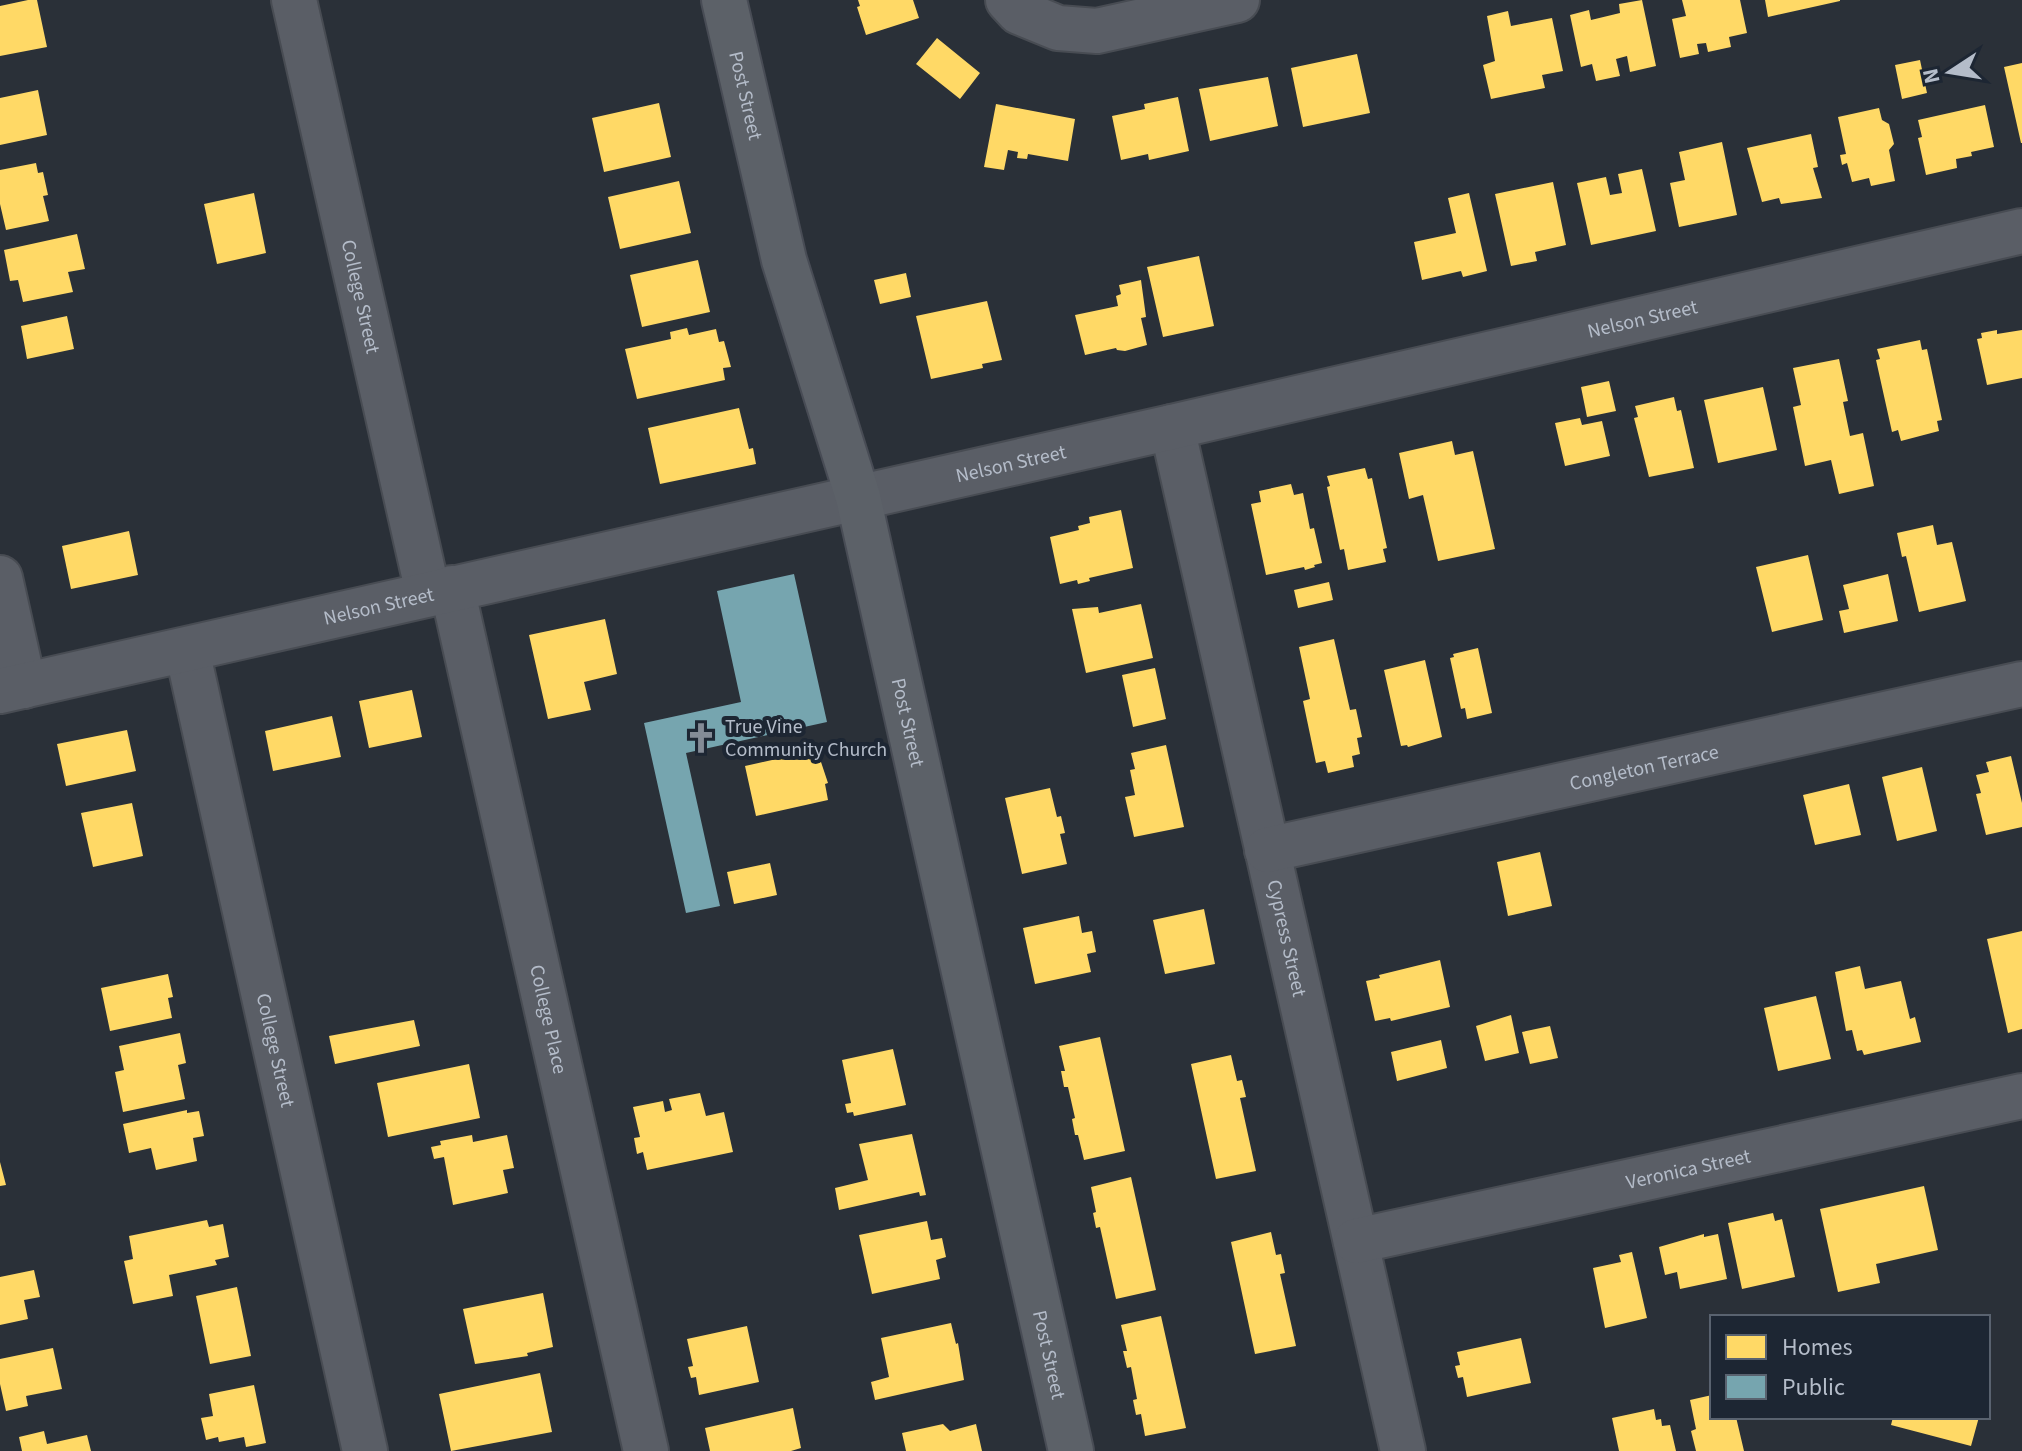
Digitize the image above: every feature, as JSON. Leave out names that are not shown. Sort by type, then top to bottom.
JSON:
[{"type":"main road","name":"Post Street","points":[[724,0],[784,260],[858,497],[1071,1451]]},
{"type":"street","name":"College Street","points":[[294,0],[440,591]]},
{"type":"street","points":[[1008,0],[1019,12],[1058,28],[1097,31],[1237,0]]},
{"type":"street","name":"Nelson Street","points":[[12,688],[1172,427],[2022,231]]},
{"type":"street","name":"Cypress Street","points":[[1172,427],[1403,1451]]},
{"type":"street","points":[[0,578],[12,688]]},
{"type":"street","name":"College Place","points":[[440,591],[646,1451]]},
{"type":"street","name":"College Street","points":[[187,650],[365,1451]]},
{"type":"street","name":"Congleton Terrace","points":[[1267,850],[2022,684]]},
{"type":"street","name":"Veronica Street","points":[[1356,1241],[2022,1096]]},
{"type":"building: Homes","points":[[37,0],[47,47],[0,56],[0,6]]},
{"type":"building: Homes","points":[[858,0],[913,0],[919,18],[866,35],[857,7],[860,6]]},
{"type":"building: Homes","points":[[1642,0],[1656,66],[1630,72],[1627,56],[1616,59],[1620,76],[1596,81],[1592,64],[1581,67],[1570,15],[1589,10],[1591,20],[1620,13],[1619,4]]},
{"type":"building: Homes","points":[[1682,0],[1740,0],[1747,33],[1729,37],[1731,47],[1708,52],[1706,43],[1697,44],[1699,54],[1680,58],[1672,19],[1686,16]]},
{"type":"building: Homes","points":[[1765,0],[1840,0],[1840,1],[1768,17]]},
{"type":"building: Homes","points":[[1508,11],[1511,26],[1552,18],[1563,71],[1542,75],[1545,88],[1491,99],[1483,65],[1495,61],[1487,16]]},
{"type":"building: Homes","points":[[937,38],[980,73],[960,99],[916,64]]},
{"type":"building: Homes","points":[[1357,54],[1370,113],[1303,127],[1291,68]]},
{"type":"building: Homes","points":[[1920,60],[1927,93],[1902,99],[1895,65]]},
{"type":"building: Homes","points":[[2022,63],[2022,143],[2021,143],[2004,67]]},
{"type":"building: Homes","points":[[1268,77],[1278,126],[1210,141],[1199,89]]},
{"type":"building: Homes","points":[[38,90],[47,135],[0,145],[0,98]]},
{"type":"building: Homes","points":[[1178,97],[1189,151],[1149,160],[1148,154],[1121,160],[1112,116],[1145,109],[1144,104]]},
{"type":"building: Homes","points":[[659,103],[671,157],[604,172],[592,118]]},
{"type":"building: Homes","points":[[996,104],[1075,119],[1068,161],[1028,154],[1027,159],[1017,158],[1018,152],[1008,150],[1004,170],[984,167]]},
{"type":"building: Homes","points":[[1985,105],[1994,147],[1956,159],[1957,168],[1926,175],[1918,138],[1922,137],[1918,120]]},
{"type":"building: Homes","points":[[1879,108],[1882,120],[1889,124],[1894,144],[1889,150],[1895,181],[1871,186],[1869,178],[1852,182],[1847,163],[1842,165],[1840,155],[1846,154],[1838,117]]},
{"type":"building: Homes","points":[[1811,134],[1818,167],[1813,168],[1822,198],[1781,204],[1779,198],[1762,202],[1747,148]]},
{"type":"building: Homes","points":[[1722,142],[1737,215],[1679,227],[1670,183],[1685,180],[1679,152]]},
{"type":"building: Homes","points":[[36,163],[38,173],[43,172],[48,195],[43,196],[49,221],[6,230],[0,204],[0,170]]},
{"type":"building: Homes","points":[[1642,169],[1656,231],[1591,245],[1577,183],[1606,177],[1610,195],[1622,193],[1618,174]]},
{"type":"building: Homes","points":[[679,181],[691,233],[620,249],[608,197]]},
{"type":"building: Homes","points":[[1553,182],[1566,245],[1535,252],[1537,261],[1511,266],[1495,194]]},
{"type":"building: Homes","points":[[254,193],[266,253],[217,264],[204,204]]},
{"type":"building: Homes","points":[[1469,193],[1487,271],[1463,277],[1461,271],[1422,280],[1414,242],[1456,233],[1448,198]]},
{"type":"building: Homes","points":[[77,234],[85,269],[68,272],[73,292],[23,302],[18,280],[10,281],[4,250]]},
{"type":"building: Homes","points":[[1199,256],[1214,326],[1163,337],[1147,267]]},
{"type":"building: Homes","points":[[698,260],[710,312],[642,327],[630,275]]},
{"type":"building: Homes","points":[[906,273],[911,297],[880,304],[874,280]]},
{"type":"building: Homes","points":[[1141,280],[1146,317],[1141,318],[1147,345],[1125,351],[1116,348],[1085,355],[1075,315],[1118,306],[1116,296],[1121,294],[1119,285]]},
{"type":"building: Homes","points":[[987,301],[1002,360],[982,364],[983,368],[931,379],[916,316]]},
{"type":"building: Homes","points":[[67,316],[74,349],[27,359],[21,326]]},
{"type":"building: Homes","points":[[687,328],[689,335],[716,329],[719,342],[724,341],[731,367],[723,368],[725,380],[637,399],[625,349],[671,339],[670,332]]},
{"type":"building: Homes","points":[[1997,330],[1997,334],[2022,330],[2022,378],[1987,385],[1977,339],[1982,338],[1981,333]]},
{"type":"building: Homes","points":[[1920,340],[1922,350],[1927,349],[1942,420],[1937,421],[1939,431],[1901,441],[1898,430],[1892,432],[1876,360],[1880,359],[1877,349]]},
{"type":"building: Homes","points":[[1839,359],[1848,401],[1843,402],[1850,436],[1863,433],[1874,486],[1839,494],[1831,460],[1805,466],[1793,407],[1801,405],[1793,368]]},
{"type":"building: Homes","points":[[1609,381],[1616,411],[1587,417],[1581,387]]},
{"type":"building: Homes","points":[[1763,387],[1777,450],[1718,463],[1704,400]]},
{"type":"building: Homes","points":[[1674,397],[1677,411],[1681,410],[1694,468],[1649,477],[1634,418],[1638,417],[1635,406]]},
{"type":"building: Homes","points":[[739,408],[756,464],[660,484],[648,428]]},
{"type":"building: Homes","points":[[1580,418],[1582,425],[1602,421],[1610,456],[1565,466],[1555,423]]},
{"type":"building: Homes","points":[[1452,441],[1455,455],[1473,451],[1495,549],[1438,561],[1423,495],[1409,499],[1399,453]]},
{"type":"building: Homes","points":[[1365,468],[1368,479],[1372,478],[1387,548],[1383,549],[1386,562],[1348,570],[1344,549],[1340,550],[1327,476]]},
{"type":"building: Homes","points":[[1291,484],[1294,495],[1303,493],[1310,529],[1314,528],[1322,563],[1305,570],[1304,567],[1266,575],[1251,504],[1261,502],[1259,491]]},
{"type":"building: Homes","points":[[1121,510],[1133,568],[1089,578],[1090,581],[1078,584],[1077,580],[1060,584],[1050,537],[1079,530],[1078,526],[1090,523],[1089,517]]},
{"type":"building: Homes","points":[[1933,525],[1937,545],[1952,542],[1966,601],[1919,612],[1906,556],[1902,557],[1897,533]]},
{"type":"building: Homes","points":[[129,531],[138,575],[71,589],[62,546]]},
{"type":"building: Homes","points":[[1808,555],[1823,620],[1772,632],[1756,567]]},
{"type":"building: Homes","points":[[1888,574],[1898,621],[1844,633],[1839,611],[1849,609],[1843,585]]},
{"type":"building: Homes","points":[[1329,582],[1333,600],[1298,608],[1294,590]]},
{"type":"building: Homes","points":[[1141,604],[1153,658],[1086,673],[1072,609],[1098,607],[1099,613]]},
{"type":"building: Homes","points":[[605,619],[617,674],[584,682],[591,710],[548,719],[529,635]]},
{"type":"building: Homes","points":[[1334,639],[1350,710],[1356,709],[1362,737],[1357,738],[1360,754],[1352,756],[1354,767],[1328,773],[1325,761],[1316,763],[1303,701],[1310,699],[1299,647]]},
{"type":"building: Homes","points":[[1478,648],[1492,713],[1467,719],[1465,708],[1461,709],[1450,658],[1454,657],[1453,654]]},
{"type":"building: Homes","points":[[1425,660],[1442,737],[1408,747],[1401,746],[1384,670]]},
{"type":"building: Homes","points":[[1155,668],[1166,719],[1133,727],[1122,675]]},
{"type":"building: Homes","points":[[412,690],[422,737],[369,748],[359,701]]},
{"type":"building: Homes","points":[[332,716],[341,757],[273,771],[265,731]]},
{"type":"building: Homes","points":[[127,730],[136,771],[66,786],[57,744]]},
{"type":"building: Homes","points":[[1166,745],[1184,827],[1134,837],[1125,797],[1135,795],[1130,770],[1135,769],[1131,753]]},
{"type":"building: Homes","points":[[817,750],[828,783],[825,784],[828,800],[756,816],[745,766]]},
{"type":"building: Homes","points":[[2011,756],[2022,803],[2022,827],[1986,835],[1976,794],[1981,793],[1976,775],[1989,772],[1986,762]]},
{"type":"building: Homes","points":[[1922,767],[1937,831],[1897,841],[1882,777]]},
{"type":"building: Homes","points":[[1849,784],[1861,835],[1815,845],[1803,795]]},
{"type":"building: Homes","points":[[1050,788],[1057,817],[1061,816],[1065,833],[1060,834],[1067,864],[1022,874],[1005,798]]},
{"type":"building: Homes","points":[[132,803],[143,856],[93,867],[81,813]]},
{"type":"building: Homes","points":[[1540,852],[1552,906],[1508,916],[1497,862]]},
{"type":"building: Homes","points":[[770,863],[777,895],[734,904],[727,872]]},
{"type":"building: Homes","points":[[1204,909],[1215,964],[1165,974],[1153,920]]},
{"type":"building: Homes","points":[[1079,916],[1082,933],[1092,931],[1096,952],[1087,954],[1091,972],[1035,984],[1023,928]]},
{"type":"building: Homes","points":[[2022,931],[2022,1029],[2008,1033],[1987,939]]},
{"type":"building: Homes","points":[[1440,960],[1450,1007],[1391,1021],[1390,1018],[1375,1021],[1366,981]]},
{"type":"building: Homes","points":[[1860,966],[1865,989],[1901,981],[1910,1019],[1915,1017],[1921,1042],[1864,1055],[1862,1050],[1857,1051],[1852,1030],[1846,1031],[1835,972]]},
{"type":"building: Homes","points":[[168,974],[173,997],[168,998],[172,1018],[110,1031],[101,988]]},
{"type":"building: Homes","points":[[1816,996],[1831,1059],[1778,1071],[1764,1008]]},
{"type":"building: Homes","points":[[1511,1015],[1519,1053],[1485,1061],[1476,1026]]},
{"type":"building: Homes","points":[[414,1020],[420,1046],[335,1064],[329,1036]]},
{"type":"building: Homes","points":[[1550,1026],[1558,1058],[1530,1064],[1522,1032]]},
{"type":"building: Homes","points":[[180,1033],[186,1063],[178,1065],[185,1099],[123,1112],[115,1072],[124,1070],[119,1046]]},
{"type":"building: Homes","points":[[1100,1037],[1125,1151],[1084,1160],[1078,1135],[1075,1135],[1072,1119],[1075,1118],[1068,1087],[1064,1087],[1061,1071],[1065,1071],[1059,1046]]},
{"type":"building: Homes","points":[[1441,1040],[1447,1068],[1397,1081],[1391,1052]]},
{"type":"building: Homes","points":[[893,1049],[906,1105],[854,1116],[853,1112],[847,1113],[845,1104],[851,1103],[842,1060]]},
{"type":"building: Homes","points":[[1231,1055],[1237,1081],[1242,1080],[1246,1097],[1240,1098],[1256,1171],[1216,1179],[1191,1064]]},
{"type":"building: Homes","points":[[469,1064],[480,1118],[388,1137],[377,1083]]},
{"type":"building: Homes","points":[[700,1093],[706,1116],[724,1112],[733,1152],[647,1170],[643,1152],[637,1154],[634,1138],[640,1137],[633,1107],[663,1101],[665,1112],[672,1110],[669,1099]]},
{"type":"building: Homes","points":[[187,1110],[187,1113],[199,1111],[204,1136],[193,1138],[197,1161],[156,1170],[151,1148],[129,1153],[123,1124]]},
{"type":"building: Homes","points":[[912,1134],[926,1195],[920,1196],[919,1192],[839,1210],[835,1188],[868,1180],[859,1144]]},
{"type":"building: Homes","points":[[472,1135],[473,1142],[507,1135],[514,1168],[503,1170],[508,1193],[453,1205],[444,1157],[434,1159],[431,1147],[441,1145],[440,1141]]},
{"type":"building: Homes","points":[[0,1162],[6,1185],[0,1186]]},
{"type":"building: Homes","points":[[1131,1177],[1156,1290],[1116,1299],[1100,1227],[1096,1228],[1091,1187]]},
{"type":"building: Homes","points":[[1924,1186],[1938,1250],[1876,1264],[1880,1283],[1838,1292],[1820,1209]]},
{"type":"building: Homes","points":[[1773,1213],[1775,1221],[1782,1219],[1795,1277],[1742,1289],[1728,1223]]},
{"type":"building: Homes","points":[[207,1220],[209,1227],[223,1224],[229,1257],[215,1260],[217,1265],[169,1275],[173,1296],[133,1304],[124,1261],[133,1259],[129,1236]]},
{"type":"building: Homes","points":[[927,1221],[931,1240],[942,1238],[946,1257],[936,1260],[940,1279],[872,1294],[859,1235]]},
{"type":"building: Homes","points":[[1271,1232],[1276,1255],[1281,1254],[1285,1273],[1280,1274],[1296,1346],[1255,1354],[1231,1242]]},
{"type":"building: Homes","points":[[1704,1234],[1704,1237],[1718,1234],[1727,1279],[1680,1289],[1677,1272],[1665,1275],[1659,1247]]},
{"type":"building: Homes","points":[[1632,1252],[1647,1318],[1605,1328],[1593,1268],[1621,1262],[1619,1255]]},
{"type":"building: Homes","points":[[34,1270],[40,1297],[24,1300],[28,1319],[0,1325],[0,1277]]},
{"type":"building: Homes","points":[[237,1287],[251,1356],[210,1364],[196,1296]]},
{"type":"building: Homes","points":[[543,1293],[553,1347],[527,1353],[528,1356],[475,1364],[463,1309]]},
{"type":"building: Homes","points":[[1161,1316],[1186,1428],[1145,1436],[1141,1414],[1136,1415],[1133,1400],[1137,1399],[1131,1367],[1127,1368],[1123,1351],[1127,1351],[1121,1325]]},
{"type":"building: Homes","points":[[951,1323],[964,1380],[875,1400],[871,1382],[889,1377],[881,1338]]},
{"type":"building: Homes","points":[[747,1326],[759,1382],[699,1395],[696,1377],[691,1378],[688,1367],[693,1366],[687,1339]]},
{"type":"building: Homes","points":[[1521,1338],[1531,1383],[1467,1397],[1463,1377],[1458,1378],[1455,1366],[1460,1365],[1457,1352]]},
{"type":"building: Homes","points":[[53,1348],[62,1389],[26,1396],[28,1406],[6,1411],[0,1384],[0,1359]]},
{"type":"building: Homes","points":[[540,1373],[552,1432],[451,1451],[439,1394]]},
{"type":"building: Homes","points":[[254,1385],[266,1443],[246,1447],[244,1437],[219,1442],[218,1437],[206,1440],[201,1418],[213,1416],[209,1394]]},
{"type":"building: Homes","points":[[1710,1395],[1710,1419],[1736,1419],[1744,1451],[1696,1451],[1691,1431],[1696,1429],[1690,1400]]},
{"type":"building: Homes","points":[[793,1408],[801,1448],[791,1451],[710,1451],[705,1428]]},
{"type":"building: Homes","points":[[1654,1409],[1656,1420],[1661,1419],[1662,1426],[1670,1425],[1676,1451],[1619,1451],[1612,1418]]},
{"type":"building: Homes","points":[[1892,1419],[1978,1419],[1971,1446],[1891,1425]]},
{"type":"building: Homes","points":[[943,1424],[950,1431],[976,1424],[982,1451],[906,1451],[902,1433]]},
{"type":"building: Homes","points":[[44,1431],[47,1444],[87,1435],[91,1451],[22,1451],[19,1437]]},
{"type":"building: Public","name":"True Vine Community Church","points":[[794,574],[827,722],[686,753],[720,906],[686,913],[644,723],[741,702],[717,591]]},
{"type":"place","name":"True Vine Community Church","points":[[701,738]]}]
